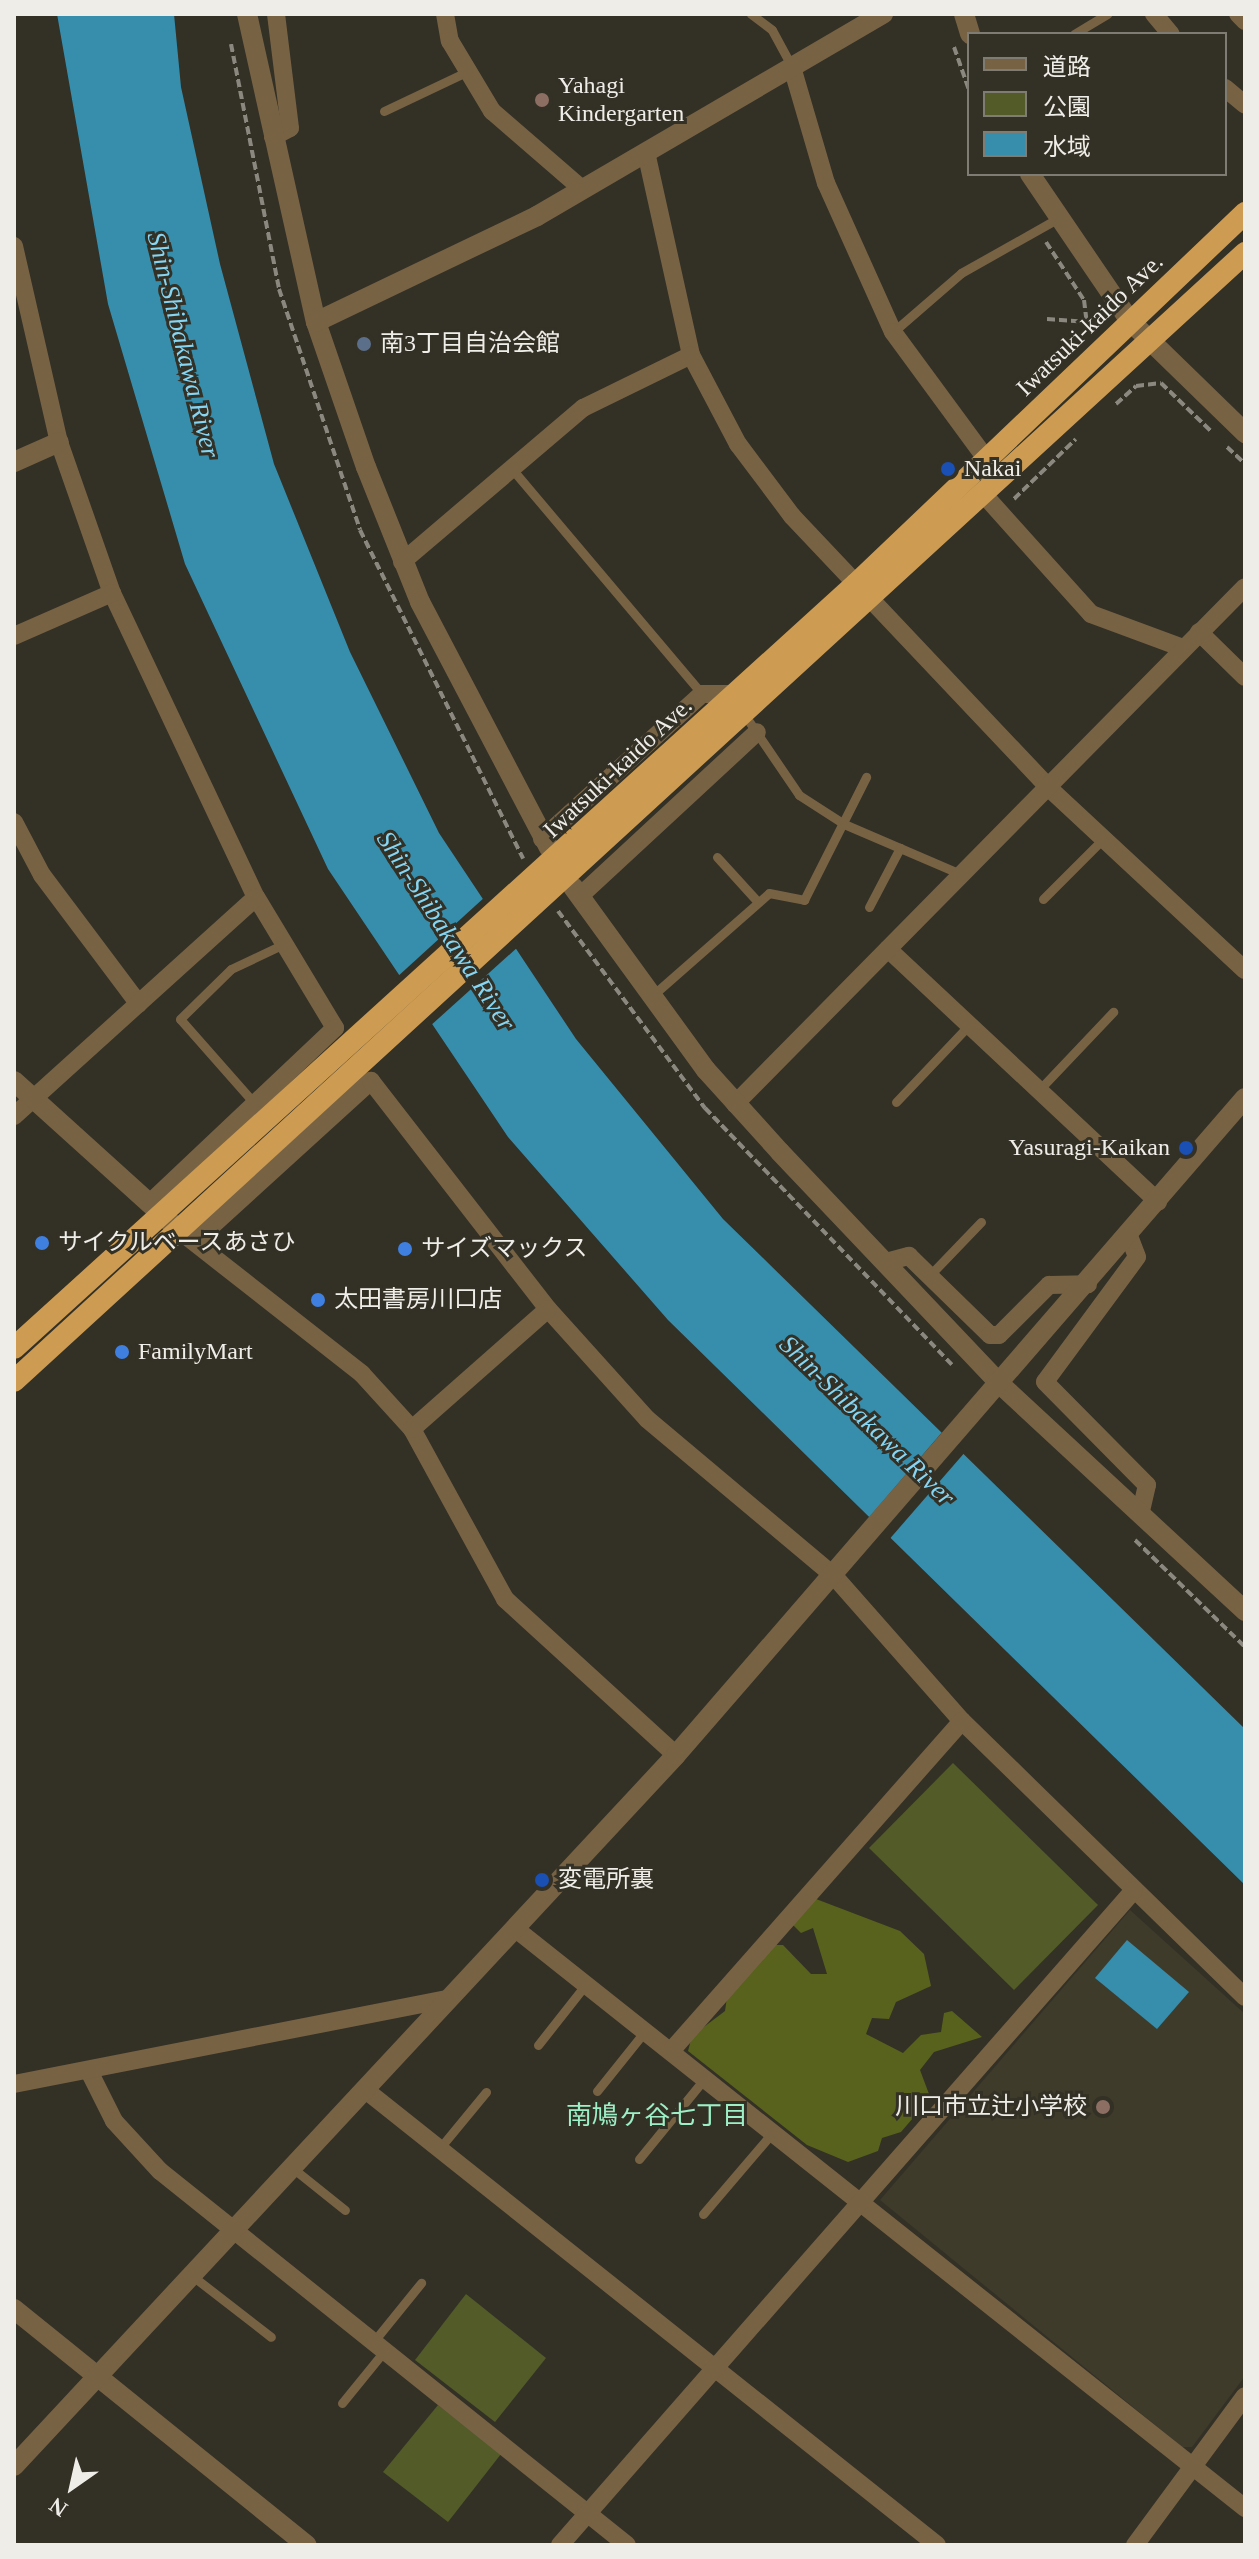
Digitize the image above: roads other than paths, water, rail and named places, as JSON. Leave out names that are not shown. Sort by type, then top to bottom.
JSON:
[{"type":"highway","name":"Iwatsuki-kaido Ave.","points":[[14,1348],[155,1209],[370,1042],[542,886],[745,713],[987,460],[1245,213]]},
{"type":"highway","name":"Iwatsuki-kaido Ave.","points":[[864,592],[986,497],[1245,253]]},
{"type":"highway","name":"Iwatsuki-kaido Ave.","points":[[14,1381],[187,1236],[370,1042]]},
{"type":"street","points":[[247,14],[316,322],[402,562],[546,844],[702,694],[745,713],[577,892],[650,997],[735,1104],[886,1262],[995,1392],[1141,1511],[1245,1611]]},
{"type":"street","points":[[273,137],[290,128],[276,14]]},
{"type":"street","points":[[445,14],[466,72],[492,111],[581,188]]},
{"type":"street","points":[[316,322],[581,188],[883,14]]},
{"type":"street","points":[[1154,14],[1169,32]]},
{"type":"street","points":[[1238,14],[1245,21]]},
{"type":"street","points":[[792,67],[826,183],[893,332],[987,460]]},
{"type":"street","points":[[1227,90],[1245,105]]},
{"type":"street","points":[[646,152],[691,355],[738,444],[792,516],[1050,789],[1245,970]]},
{"type":"street","points":[[1031,176],[1046,225],[1150,344],[1245,433]]},
{"type":"street","points":[[14,246],[17,281],[59,442],[112,593],[256,897],[335,1028],[255,1104],[155,1209]]},
{"type":"street","points":[[402,562],[512,469],[618,386],[691,355]]},
{"type":"street","points":[[14,462],[59,442]]},
{"type":"street","points":[[986,497],[1091,614],[1183,648]]},
{"type":"street","points":[[735,1104],[1050,789],[1245,587]]},
{"type":"street","points":[[14,636],[112,593]]},
{"type":"street","points":[[1199,632],[1245,677]]},
{"type":"street","points":[[14,822],[42,875],[139,1004]]},
{"type":"street","points":[[14,1116],[256,897]]},
{"type":"street","points":[[888,949],[1158,1202]]},
{"type":"street","points":[[14,1081],[36,1097],[187,1236],[362,1374],[412,1429],[505,1599],[676,1755]]},
{"type":"street","points":[[187,1236],[371,1081],[548,1309],[647,1419],[838,1572],[962,1721],[1245,1997]]},
{"type":"street","points":[[14,2466],[195,2278],[368,2092],[448,1999],[517,1930],[676,1755],[995,1392],[1245,1098]]},
{"type":"street","points":[[1129,1236],[1137,1257],[1045,1382],[1147,1485],[1141,1511]]},
{"type":"street","points":[[886,1262],[909,1256],[999,1335],[1049,1285],[1088,1284]]},
{"type":"street","points":[[412,1429],[548,1309]]},
{"type":"street","points":[[671,2051],[962,1721]]},
{"type":"street","points":[[560,2545],[865,2203],[1134,1890]]},
{"type":"street","points":[[517,1930],[865,2203],[1245,2508]]},
{"type":"street","points":[[14,2084],[448,1999]]},
{"type":"street","points":[[89,2071],[134,2146],[627,2545]]},
{"type":"street","points":[[368,2092],[937,2545]]},
{"type":"street","points":[[14,2309],[307,2545]]},
{"type":"street","points":[[1135,2545],[1245,2396]]},
{"type":"lane","points":[[751,14],[772,30],[792,67]]},
{"type":"lane","points":[[1077,32],[1107,14]]},
{"type":"lane","points":[[384,111],[466,72]]},
{"type":"lane","points":[[893,332],[961,273],[1046,225]]},
{"type":"lane","points":[[512,469],[702,694]]},
{"type":"lane","points":[[745,713],[799,795],[844,824],[963,875]]},
{"type":"lane","points":[[650,997],[769,893],[804,900],[866,777]]},
{"type":"lane","points":[[1043,899],[1103,839]]},
{"type":"lane","points":[[869,907],[900,848]]},
{"type":"lane","points":[[717,857],[758,902]]},
{"type":"lane","points":[[255,1104],[180,1019],[231,969],[284,944]]},
{"type":"lane","points":[[1039,1090],[1113,1012]]},
{"type":"lane","points":[[896,1102],[969,1025]]},
{"type":"lane","points":[[929,1276],[981,1222]]},
{"type":"lane","points":[[538,2045],[586,1984]]},
{"type":"lane","points":[[597,2091],[646,2031]]},
{"type":"lane","points":[[639,2159],[706,2078]]},
{"type":"lane","points":[[439,2149],[486,2092]]},
{"type":"lane","points":[[703,2214],[774,2131]]},
{"type":"lane","points":[[295,2170],[345,2210]]},
{"type":"lane","points":[[195,2278],[271,2337]]},
{"type":"lane","points":[[342,2403],[421,2283]]},
{"type":"water","name":"Shin-Shibakawa River","points":[[57,14],[174,14],[181,87],[220,264],[274,464],[350,652],[439,833],[576,1039],[723,1219],[1245,1729],[1245,1885],[668,1320],[508,1137],[328,869],[185,564],[108,304]]},
{"type":"water","points":[[1127,1940],[1189,1992],[1157,2029],[1095,1978]]},
{"type":"place","name":"Yahagi Kindergarten","points":[[542,100]]},
{"type":"place","name":"南3丁目自治会館","points":[[364,344]]},
{"type":"place","name":"Nakai","points":[[948,469]]},
{"type":"place","name":"Yasuragi-Kaikan","points":[[1186,1148]]},
{"type":"place","name":"サイクルベースあさひ","points":[[42,1243]]},
{"type":"place","name":"サイズマックス","points":[[405,1249]]},
{"type":"place","name":"太田書房川口店","points":[[318,1300]]},
{"type":"place","name":"FamilyMart","points":[[122,1352]]},
{"type":"place","name":"変電所裏","points":[[542,1880]]},
{"type":"place","name":"川口市立辻小学校","points":[[1103,2107]]},
{"type":"district","name":"南鳩ヶ谷七丁目","points":[[657,2116]]}]
